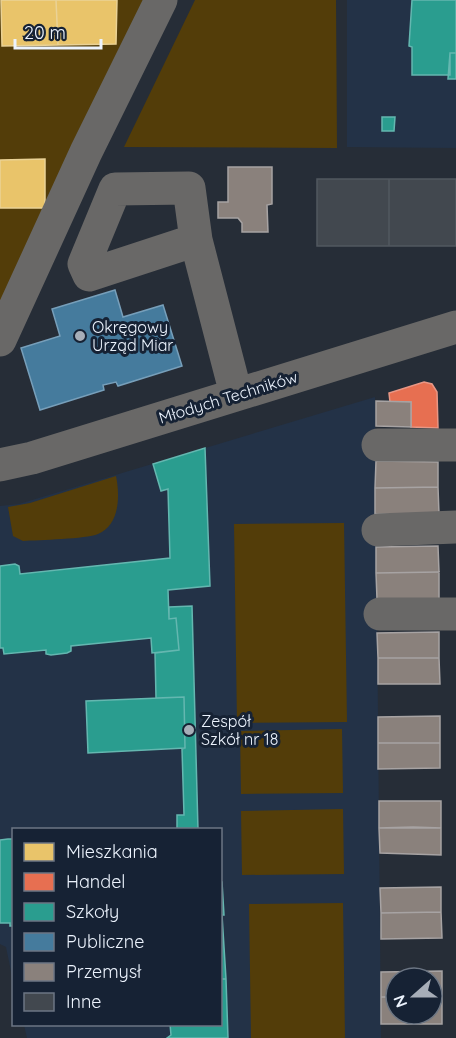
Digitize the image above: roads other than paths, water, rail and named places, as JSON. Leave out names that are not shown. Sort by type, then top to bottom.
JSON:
[{"type":"street","points":[[0,340],[86,152],[161,0]]},
{"type":"street","points":[[196,240],[236,394]]},
{"type":"street","name":"Młodych Techników","points":[[0,465],[32,458],[456,327]]},
{"type":"street","points":[[378,446],[456,445]]},
{"type":"street","points":[[378,530],[456,527]]},
{"type":"street","points":[[380,614],[456,614]]},
{"type":"place","name":"Okręgowy Urząd Miar","points":[[80,336]]},
{"type":"place","name":"Zespół Szkół nr 18","points":[[189,730]]}]
